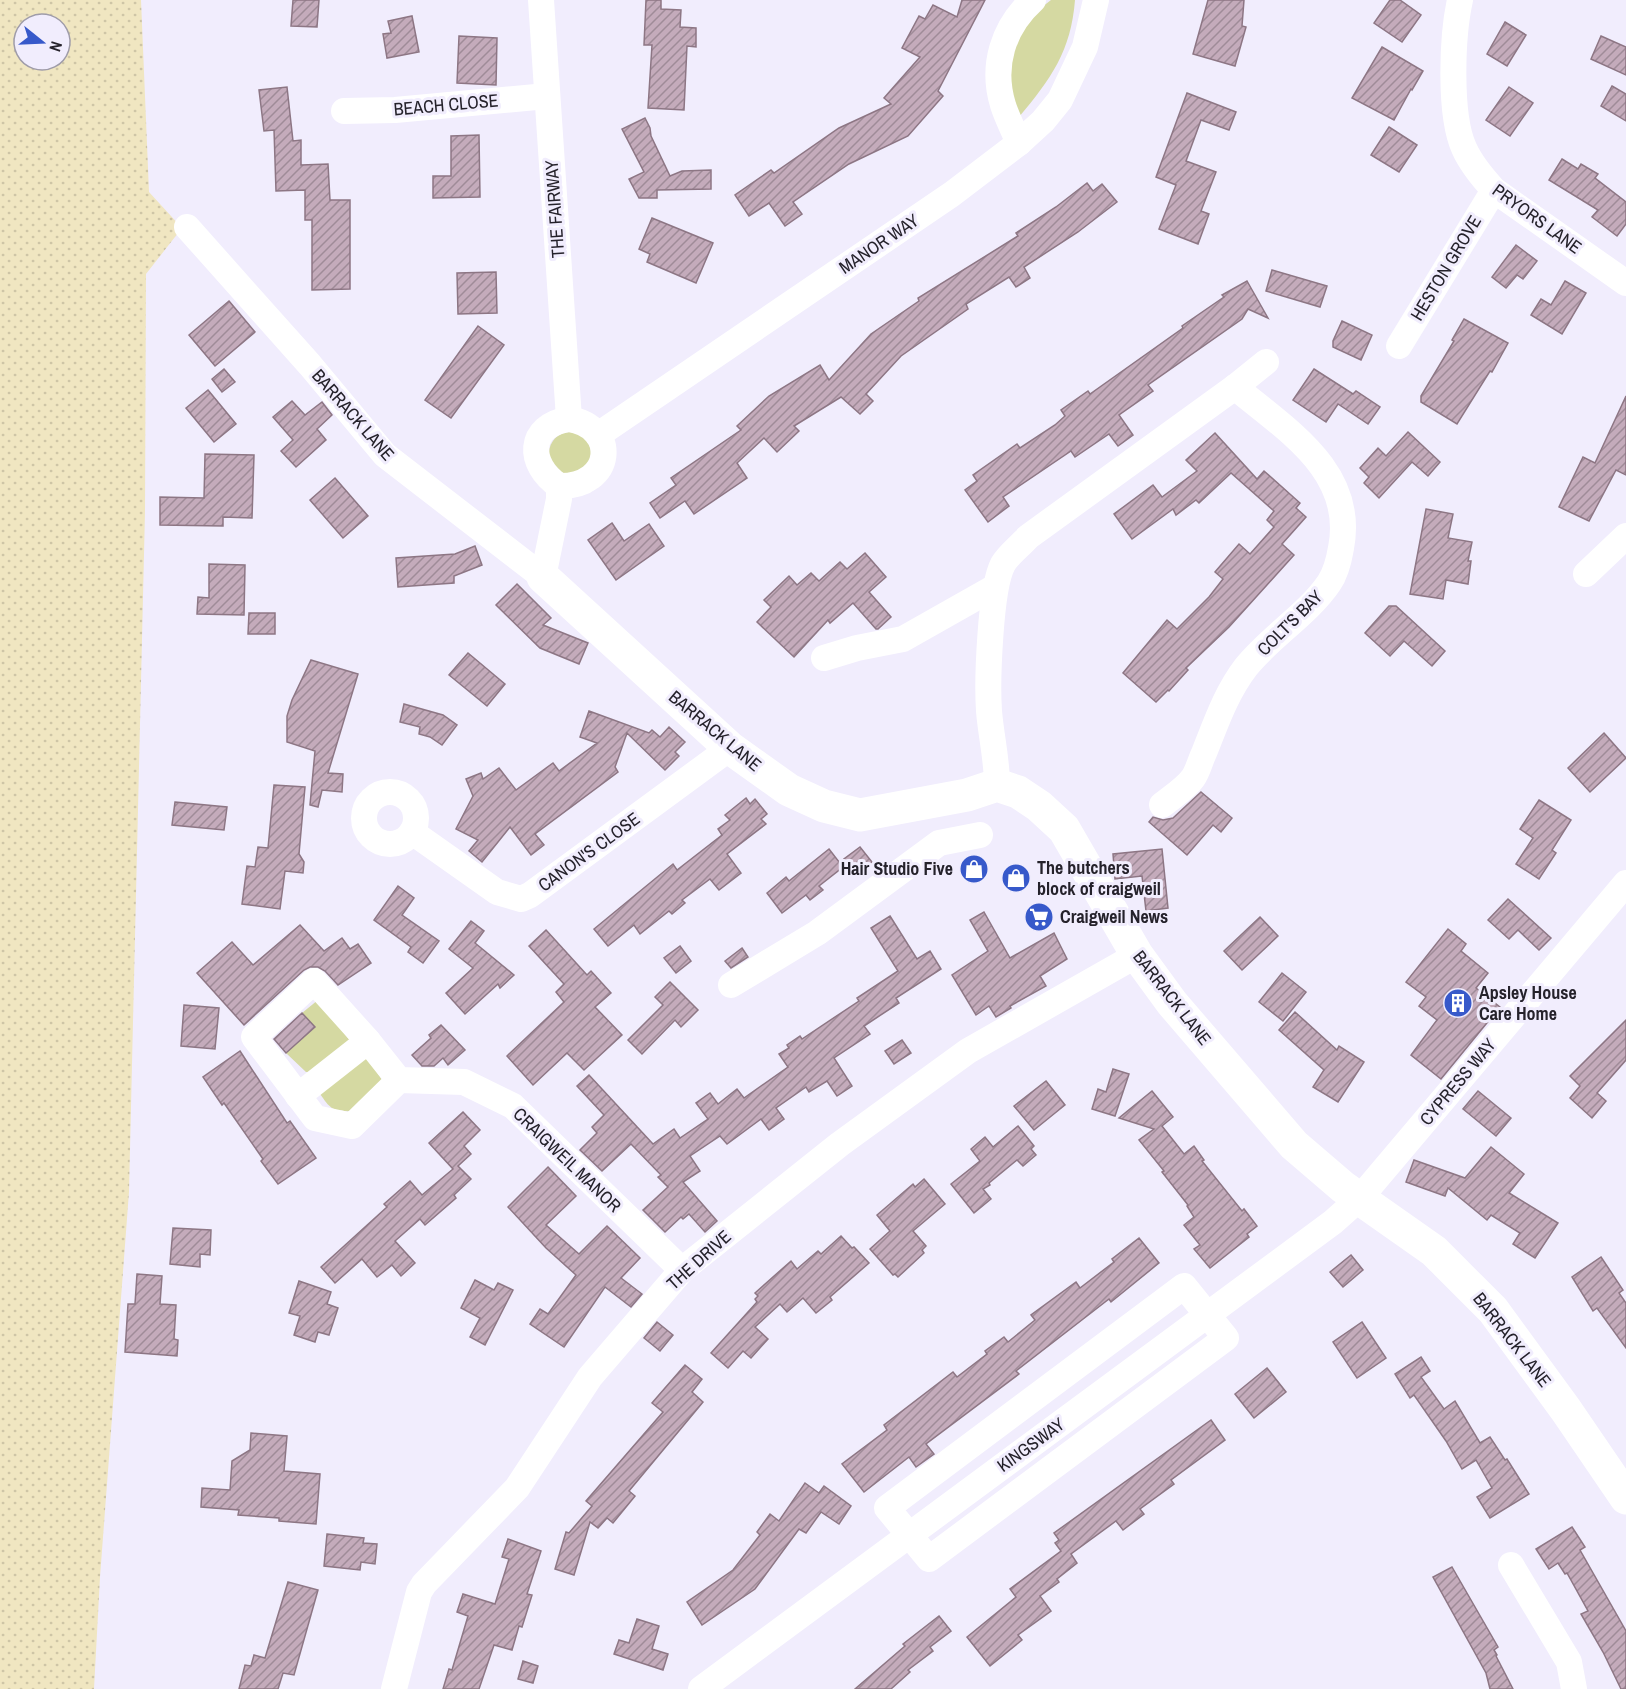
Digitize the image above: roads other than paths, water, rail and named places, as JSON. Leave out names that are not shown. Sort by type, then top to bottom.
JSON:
[{"type":"street","name":"THE FAIRWAY","points":[[541,0],[569,419]]},
{"type":"street","points":[[1019,143],[1003,105],[998,69],[1001,49],[1009,29],[1020,12],[1033,0]]},
{"type":"street","name":"MANOR WAY","points":[[598,435],[952,194],[1019,143],[1043,122],[1060,100],[1085,47],[1096,0]]},
{"type":"street","name":"PRYORS LANE","points":[[1460,0],[1454,72],[1455,117],[1464,148],[1478,173],[1494,190],[1626,283]]},
{"type":"street","name":"BEACH CLOSE","points":[[345,111],[395,110],[547,96]]},
{"type":"street","name":"HESTON GROVE","points":[[1399,346],[1494,190]]},
{"type":"street","name":"BARRACK LANE","points":[[187,227],[310,365],[385,455],[543,577],[730,748],[789,790],[824,806],[860,815],[967,795],[997,784],[1018,792],[1039,806],[1064,829],[1137,955],[1172,1003],[1294,1145],[1343,1187],[1434,1251],[1493,1310],[1566,1410],[1626,1498]]},
{"type":"street","points":[[997,784],[997,763],[989,711],[990,662],[995,587],[1003,564],[1028,537],[1266,362]]},
{"type":"street","name":"COLT'S BAY","points":[[1162,805],[1193,779],[1226,697],[1246,667],[1317,599],[1331,581],[1339,560],[1344,532],[1340,501],[1324,466],[1302,441],[1235,387]]},
{"type":"street","points":[[569,419],[580,420],[590,426],[598,435],[603,454],[601,464],[589,480],[580,485],[559,486],[542,472],[536,453],[537,442],[549,426],[569,419]]},
{"type":"street","points":[[543,577],[559,499],[559,486]]},
{"type":"street","points":[[1586,574],[1626,536]]},
{"type":"street","points":[[824,658],[857,648],[903,639],[995,587]]},
{"type":"street","name":"CANON'S CLOSE","points":[[412,832],[497,892],[521,899],[530,896],[730,748]]},
{"type":"street","points":[[731,985],[817,933],[939,843],[980,835]]},
{"type":"street","name":"CYPRESS WAY","points":[[1360,1198],[1626,883]]},
{"type":"street","name":"THE DRIVE","points":[[394,1689],[419,1592],[424,1584],[517,1488],[590,1377],[682,1270],[840,1144],[968,1051],[1137,955]]},
{"type":"street","points":[[314,981],[368,1041],[399,1080],[352,1126],[315,1118],[254,1037],[314,981]]},
{"type":"street","points":[[298,1096],[368,1041]]},
{"type":"street","name":"CRAIGWEIL MANOR","points":[[399,1080],[464,1082],[513,1106],[682,1270]]},
{"type":"street","points":[[1208,1314],[1333,1222],[1360,1198]]},
{"type":"street","points":[[1184,1286],[1208,1314],[1226,1338],[929,1559],[887,1508],[1184,1286]]},
{"type":"street","points":[[701,1689],[909,1535]]},
{"type":"street","points":[[1511,1565],[1569,1662],[1574,1689]]},
{"type":"place","name":"Hair Studio Five","points":[[974,869]]},
{"type":"place","name":"The butchers block of craigweil","points":[[1016,878]]},
{"type":"place","name":"Craigweil News","points":[[1039,917]]},
{"type":"place","name":"Apsley House Care Home","points":[[1458,1003]]}]
